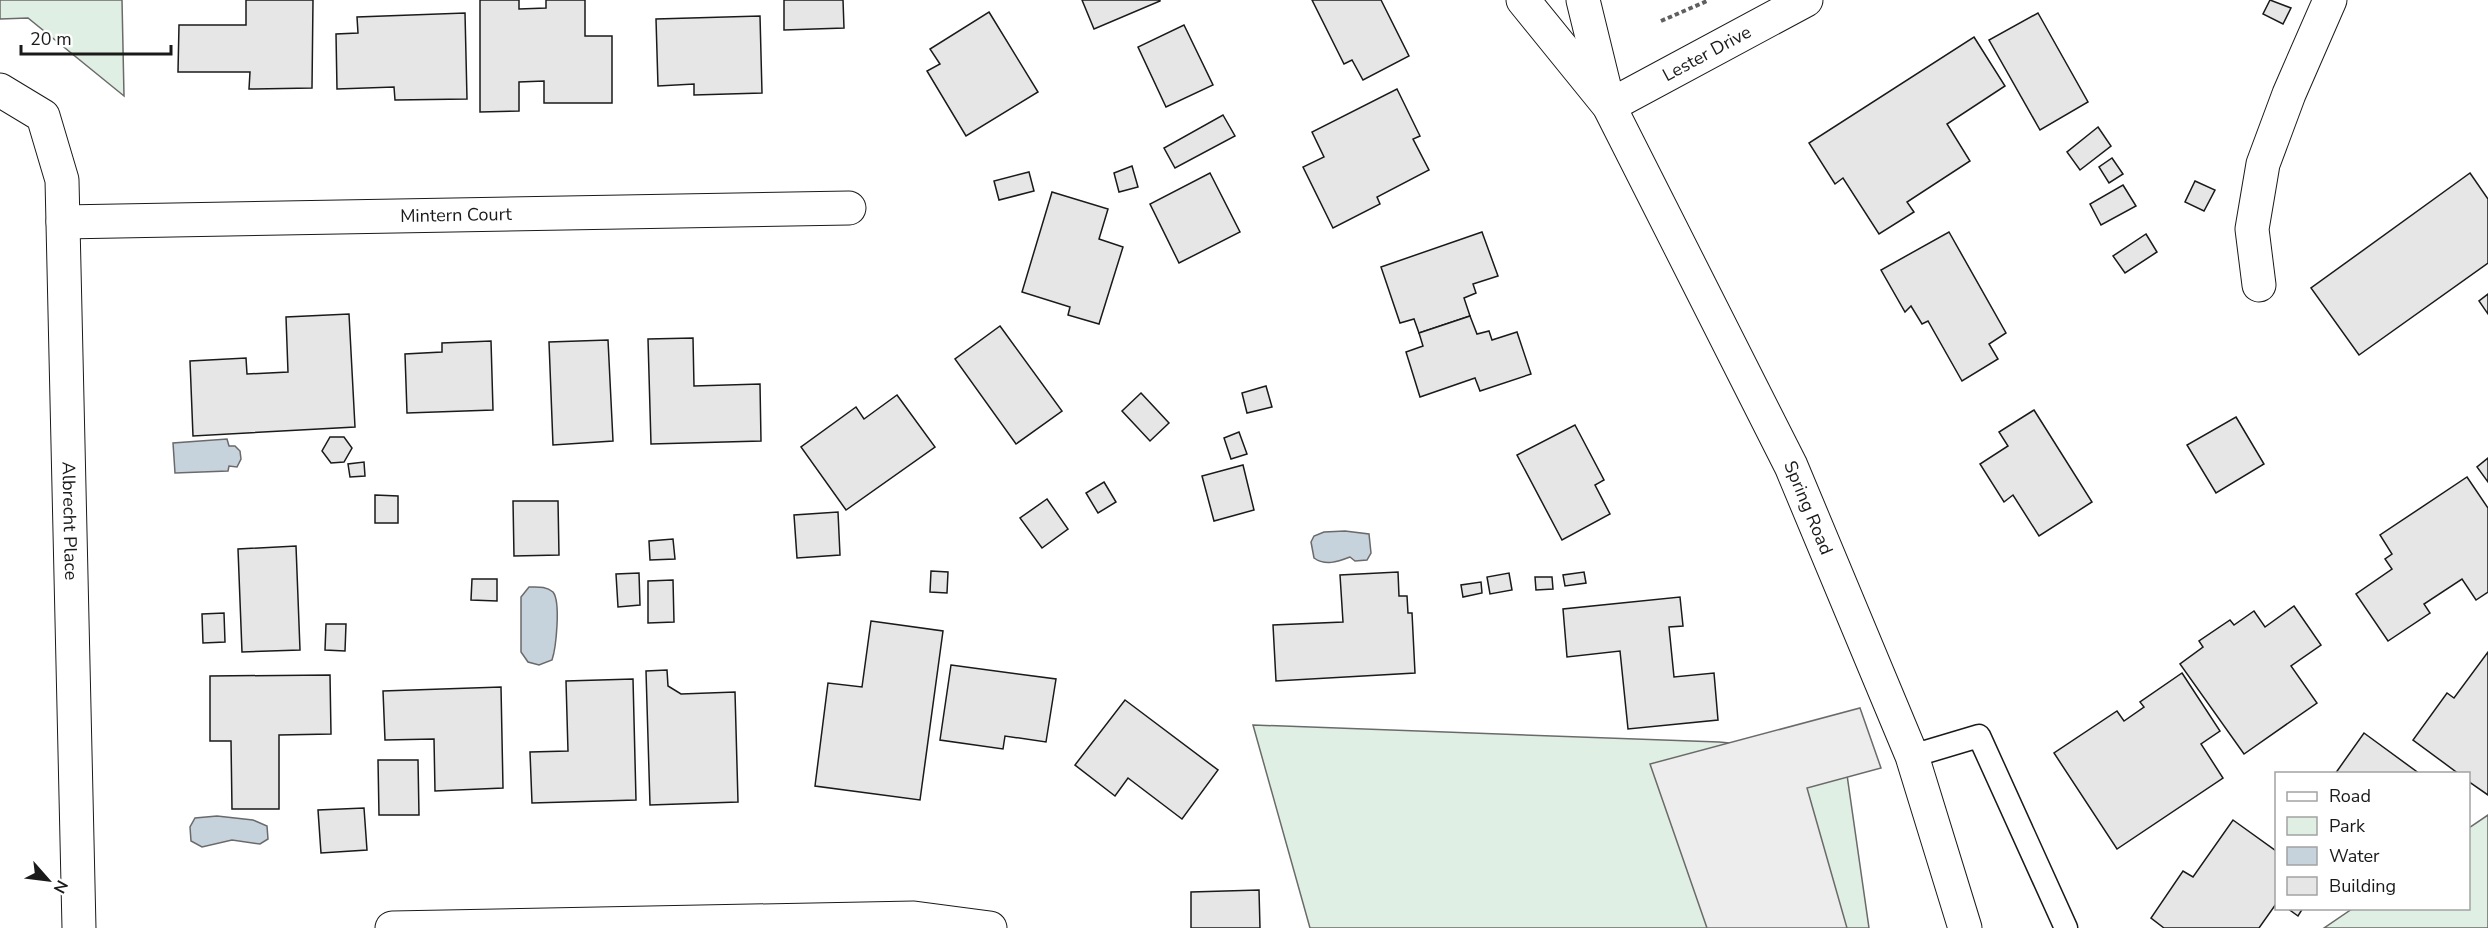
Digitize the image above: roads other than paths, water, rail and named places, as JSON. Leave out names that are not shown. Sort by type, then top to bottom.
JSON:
[{"type":"street","name":"Spring Road","points":[[1523,0],[1609,106],[1791,466],[1912,756],[1965,928]]},
{"type":"street","name":"Spring Road","points":[[1583,0],[1609,106]]},
{"type":"street","name":"Lester Drive","points":[[1609,106],[1806,0]]},
{"type":"street","points":[[2259,285],[2252,229],[2263,164],[2289,94],[2330,0]]},
{"type":"street","name":"Albrecht Place","points":[[0,90],[43,116],[62,180],[79,928]]},
{"type":"street","name":"Mintern Court","points":[[63,222],[849,208]]},
{"type":"street","points":[[392,928],[914,918],[990,928]]},
{"type":"lane","points":[[1912,756],[1979,736],[2066,928]]},
{"type":"water","points":[[227,439],[229,446],[235,446],[240,451],[241,459],[237,467],[229,466],[228,471],[175,473],[173,443]]},
{"type":"water","points":[[1345,531],[1369,534],[1371,553],[1367,560],[1355,561],[1350,557],[1327,563],[1314,558],[1311,542],[1314,536],[1324,532]]},
{"type":"water","points":[[529,587],[542,587],[550,590],[553,592],[557,605],[556,636],[552,660],[539,665],[528,662],[521,652],[521,597]]},
{"type":"water","points":[[217,816],[253,820],[267,826],[268,839],[260,844],[232,840],[202,847],[191,841],[190,827],[195,818]]}]
